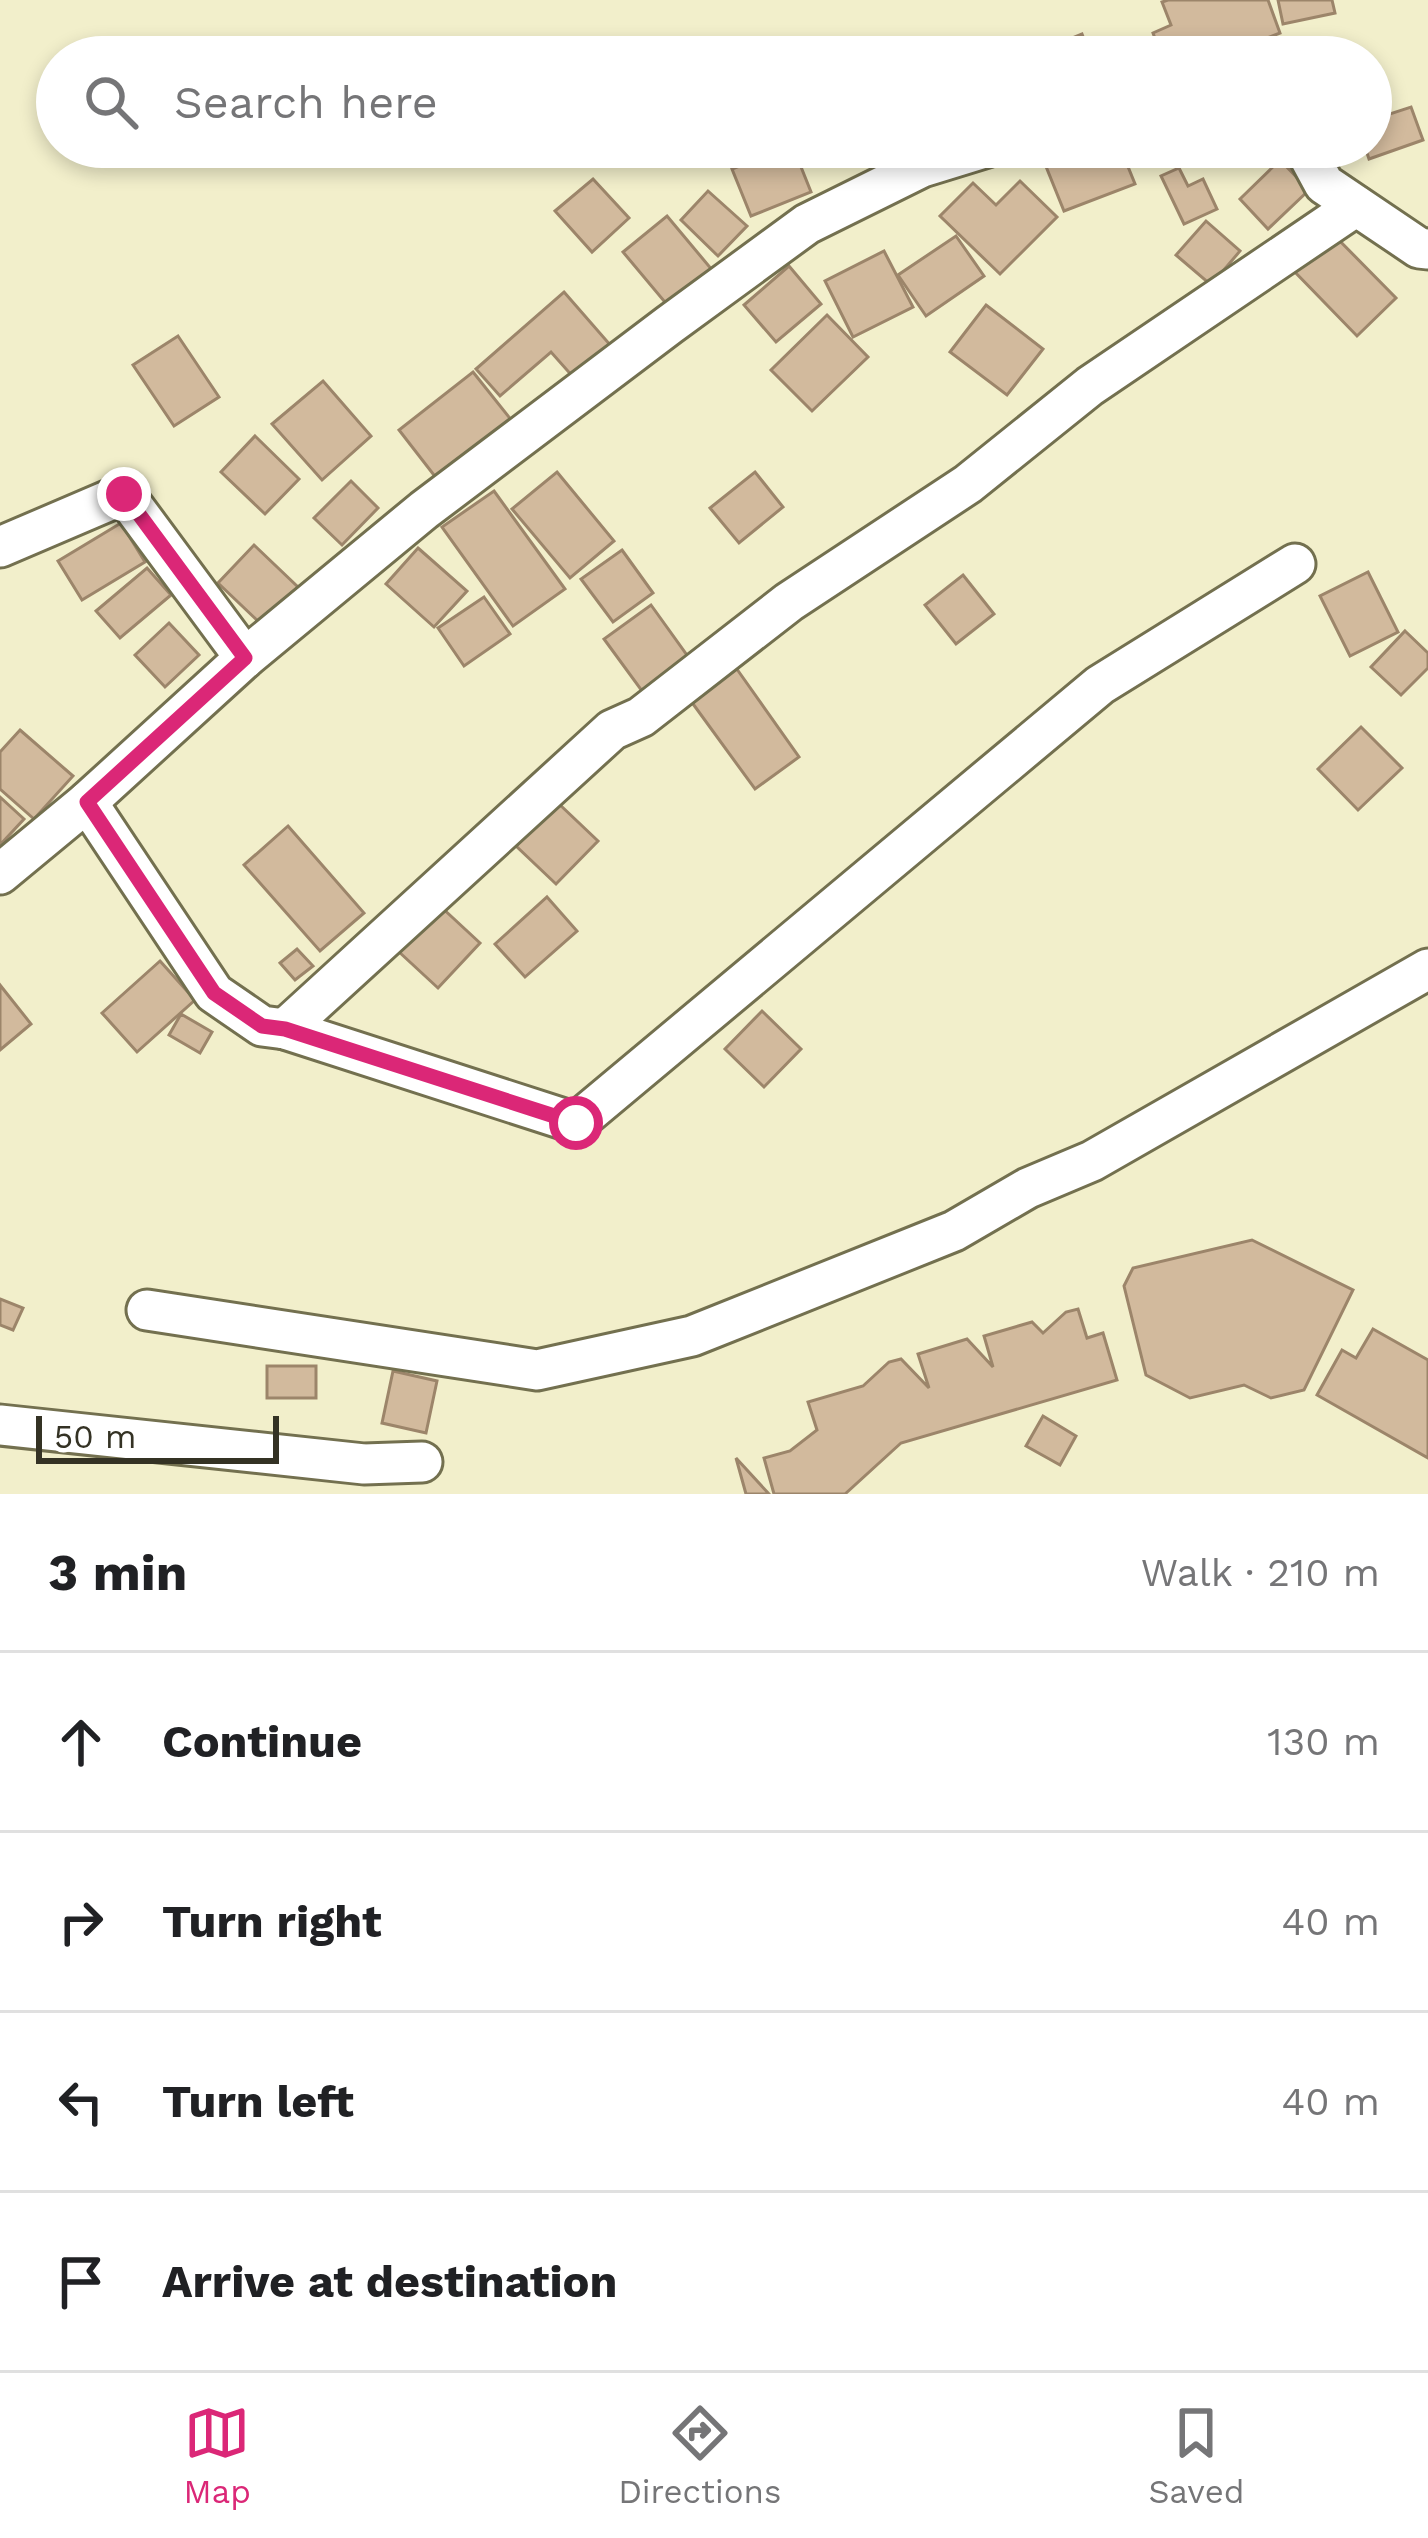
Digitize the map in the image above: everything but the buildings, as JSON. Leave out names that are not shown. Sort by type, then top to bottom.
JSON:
[{"type":"street","points":[[0,874],[245,658],[424,509],[807,224],[920,168]]},
{"type":"street","points":[[1315,168],[1324,184],[1425,252]]},
{"type":"street","points":[[285,1029],[612,730],[641,717],[789,602],[968,484],[1090,386],[1356,206]]},
{"type":"street","points":[[0,547],[124,494],[245,658]]},
{"type":"street","points":[[87,802],[214,993],[262,1026],[285,1029],[576,1123],[1100,685],[1295,564]]},
{"type":"street","points":[[147,1310],[536,1370],[692,1336],[954,1231],[1028,1188],[1093,1161],[1428,969]]},
{"type":"street","points":[[0,1425],[364,1464],[422,1462]]},
{"type":"route","points":[[124,494],[245,658],[87,802],[214,993],[262,1026],[285,1029],[576,1123]]}]
